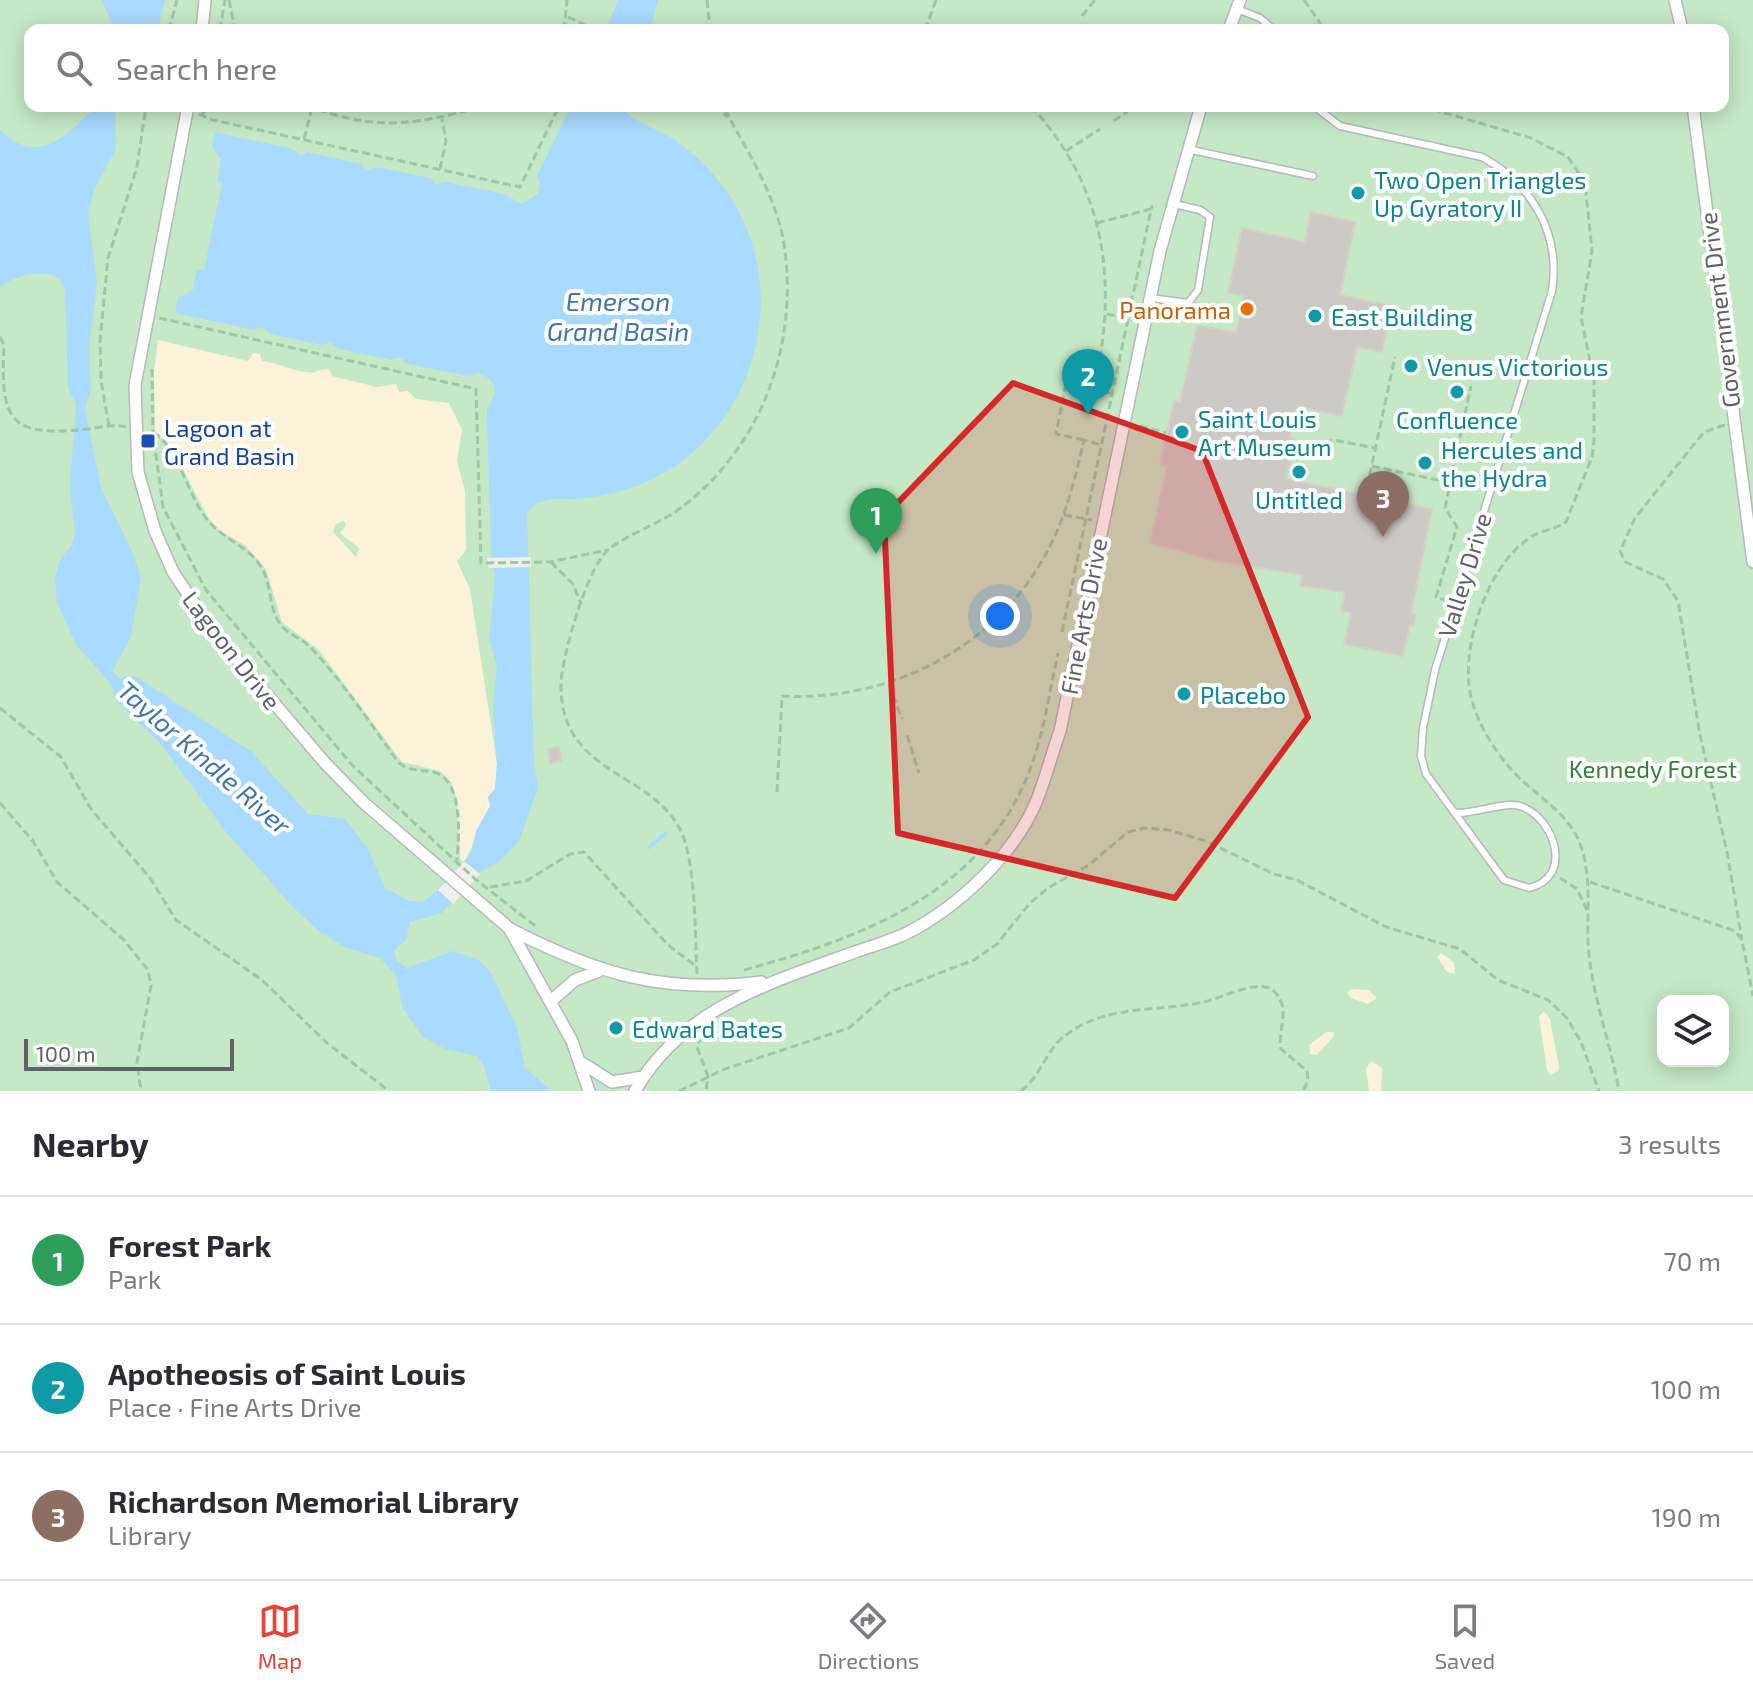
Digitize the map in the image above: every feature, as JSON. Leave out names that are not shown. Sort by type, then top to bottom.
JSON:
[{"type":"street","points":[[203,24],[205,0]]},
{"type":"street","points":[[1675,0],[1681,24]]},
{"type":"street","points":[[1231,24],[1238,4]]},
{"type":"street","name":"Lagoon Drive","points":[[187,112],[135,385],[138,472],[151,521],[173,572],[198,612],[283,715],[344,783],[509,928],[551,1001],[581,1062],[589,1091]]},
{"type":"street","name":"Fine Arts Drive","points":[[635,1091],[663,1051],[703,1015],[770,981],[905,934],[954,902],[998,858],[1036,802],[1060,731],[1172,204],[1199,112]]},
{"type":"street","name":"Government Drive","points":[[1694,112],[1753,562]]},
{"type":"street","name":"Fine Arts Drive","points":[[509,928],[599,971],[657,984],[699,987],[770,981]]},
{"type":"street","points":[[551,1001],[575,980],[599,971]]},
{"type":"street","points":[[581,1062],[600,1078],[612,1082],[643,1077]]},
{"type":"lane","points":[[1238,4],[1267,24]]},
{"type":"lane","name":"Valley Drive","points":[[1322,112],[1340,126],[1482,157],[1495,164],[1528,193],[1548,232],[1553,263],[1552,291],[1435,670],[1423,728],[1421,756],[1431,782],[1512,885],[1536,887],[1550,875]]},
{"type":"lane","points":[[1187,149],[1313,176]]},
{"type":"lane","points":[[1151,298],[1188,303],[1198,290],[1210,217],[1200,210],[1172,204]]},
{"type":"lane","points":[[1455,813],[1475,814],[1512,804],[1532,812],[1555,845],[1556,866],[1550,875]]},
{"type":"path","points":[[171,24],[177,0]]},
{"type":"path","points":[[221,24],[227,0]]},
{"type":"path","points":[[227,0],[233,24]]},
{"type":"path","points":[[566,24],[567,0]]},
{"type":"path","points":[[707,0],[709,24]]},
{"type":"path","points":[[927,24],[936,0]]},
{"type":"path","points":[[1082,16],[1095,0]]},
{"type":"path","points":[[1304,0],[1321,24]]},
{"type":"path","points":[[568,17],[583,24]]},
{"type":"path","points":[[109,426],[100,351],[108,258],[137,167],[145,112]]},
{"type":"path","points":[[303,140],[308,112]]},
{"type":"path","points":[[325,112],[347,119],[402,125],[465,112]]},
{"type":"path","points":[[195,122],[197,114],[520,187],[556,112]]},
{"type":"path","points":[[722,112],[728,117]]},
{"type":"path","points":[[158,330],[158,318],[476,389],[481,563],[550,562],[607,550],[683,506],[732,458],[769,394],[779,358],[786,323],[784,243],[769,192],[727,112]]},
{"type":"path","points":[[1036,112],[1066,151],[1097,223],[1105,266],[1107,314],[1094,389]]},
{"type":"path","points":[[1114,121],[1127,112]]},
{"type":"path","points":[[1444,112],[1502,127],[1548,146],[1568,157],[1585,183],[1592,251],[1581,317],[1594,381],[1592,457],[1566,522],[1528,538],[1493,582],[1474,634],[1469,663],[1472,700],[1483,730],[1511,769],[1573,831],[1590,882],[1589,957],[1619,1091]]},
{"type":"path","points":[[440,169],[446,141],[442,119]]},
{"type":"path","points":[[1066,151],[1100,129]]},
{"type":"path","points":[[1062,632],[1151,207],[1097,223]]},
{"type":"path","points":[[1107,314],[1137,320]]},
{"type":"path","points":[[0,337],[4,345],[1,361],[4,403],[11,418],[36,429],[120,426]]},
{"type":"path","points":[[1367,487],[1395,357]]},
{"type":"path","points":[[152,360],[153,433],[163,507],[206,590],[352,765],[475,879],[541,930]]},
{"type":"path","points":[[1102,445],[1056,434],[1066,383],[1113,394]]},
{"type":"path","points":[[1455,603],[1436,597],[1457,527],[1445,508],[1471,386]]},
{"type":"path","points":[[1726,424],[1704,432],[1635,518],[1620,551],[1625,562],[1663,579],[1678,601],[1700,735],[1727,852],[1753,996]]},
{"type":"path","points":[[1140,426],[1166,433]]},
{"type":"path","points":[[147,431],[168,445],[196,504],[211,526],[246,550],[262,568],[272,591],[277,618],[284,628],[316,653],[398,762],[413,771],[432,772],[445,780],[454,798],[459,839],[457,860]]},
{"type":"path","points":[[777,792],[782,696],[834,697],[889,684],[939,660],[989,625],[1037,570],[1064,515],[1084,440]]},
{"type":"path","points":[[1291,456],[1333,440],[1375,449]]},
{"type":"path","points":[[1371,466],[1451,483]]},
{"type":"path","points":[[1064,515],[1094,521]]},
{"type":"path","points":[[489,887],[526,881],[546,872],[570,854],[584,852],[662,939],[696,966],[689,861],[681,831],[663,806],[589,755],[574,733],[565,708],[561,685],[565,655],[581,604],[607,550]]},
{"type":"path","points":[[550,562],[564,572],[581,604]]},
{"type":"path","points":[[732,973],[888,921],[921,903],[961,870],[997,828],[1026,778],[1058,653]]},
{"type":"path","points":[[889,684],[902,719]]},
{"type":"path","points":[[0,708],[61,757],[91,809],[150,878],[184,929],[262,980],[327,1043],[389,1091]]},
{"type":"path","points":[[907,735],[919,773]]},
{"type":"path","points":[[0,803],[33,841],[57,882],[124,940],[148,970],[151,986],[137,1062],[141,1091]]},
{"type":"path","points":[[679,1091],[708,1076],[849,1028],[890,992],[974,960],[997,944],[1037,896],[1089,865],[1128,832],[1145,828],[1169,830],[1206,841],[1274,874],[1297,880],[1386,927],[1460,949],[1498,980],[1548,1000],[1567,1018],[1581,1042],[1599,1091]]},
{"type":"path","points":[[1550,875],[1572,884],[1589,914]]},
{"type":"path","points":[[1590,882],[1729,927],[1742,940]]},
{"type":"path","points":[[688,973],[705,973]]},
{"type":"path","points":[[1021,1091],[1036,1076],[1062,1038],[1084,1026],[1130,1010],[1203,1003],[1261,986],[1274,991],[1283,1007],[1281,1049],[1307,1071],[1308,1081],[1303,1091]]},
{"type":"path","points":[[703,1015],[705,1026],[697,1047],[708,1076],[706,1091]]},
{"type":"highlighted area","points":[[1013,383],[1202,451],[1308,717],[1175,898],[898,833],[884,517]]},
{"type":"green space","name":"Kennedy Forest","points":[[0,0],[1753,0],[1753,1091],[0,1091]]},
{"type":"sand","points":[[158,340],[248,361],[253,353],[260,354],[262,361],[294,370],[315,372],[329,369],[332,376],[377,387],[396,384],[399,392],[408,391],[416,399],[449,403],[462,430],[457,461],[465,491],[466,550],[457,561],[470,589],[497,764],[495,789],[488,797],[490,806],[464,864],[460,858],[457,799],[451,782],[440,771],[402,762],[319,650],[282,622],[266,569],[246,546],[220,531],[208,517],[172,449],[155,431],[154,372]],"holes":[[[344,521],[346,525],[340,533],[359,548],[356,557],[333,532],[336,524]]]},
{"type":"sand","points":[[1441,953],[1454,962],[1455,974],[1447,972],[1437,957]]},
{"type":"sand","points":[[1352,989],[1369,990],[1377,998],[1368,1004],[1351,998],[1347,992]]},
{"type":"sand","points":[[1544,1011],[1550,1019],[1559,1067],[1551,1075],[1547,1070],[1539,1017]]},
{"type":"sand","points":[[1326,1032],[1333,1032],[1334,1036],[1317,1055],[1310,1054],[1309,1045]]},
{"type":"sand","points":[[1371,1061],[1382,1068],[1381,1091],[1369,1091],[1366,1069]]},
{"type":"water","points":[[102,0],[165,0],[159,24],[112,24]]},
{"type":"water","points":[[618,0],[658,0],[652,24],[608,24]]},
{"type":"water","name":"Emerson Grand Basin","points":[[90,112],[115,112],[116,149],[94,190],[88,213],[97,282],[89,349],[91,390],[85,408],[101,488],[135,557],[141,580],[131,637],[112,672],[120,678],[135,676],[252,752],[308,814],[345,819],[367,847],[385,888],[409,901],[421,902],[431,896],[471,853],[476,831],[490,806],[488,797],[495,789],[497,764],[493,708],[497,666],[489,640],[495,576],[491,558],[487,408],[493,398],[493,383],[479,373],[468,376],[408,364],[399,357],[391,360],[336,348],[330,342],[322,345],[271,334],[262,327],[254,330],[175,313],[178,298],[193,290],[197,269],[204,270],[222,183],[217,181],[221,159],[212,147],[215,132],[293,149],[302,156],[307,152],[361,164],[367,170],[376,167],[431,178],[436,185],[445,182],[505,194],[521,204],[538,194],[540,184],[537,176],[568,112],[627,112],[694,154],[713,174],[740,213],[756,257],[761,302],[756,347],[741,390],[716,428],[683,460],[642,484],[593,497],[545,500],[527,514],[534,763],[538,788],[519,841],[502,859],[478,874],[442,913],[410,922],[406,940],[394,951],[397,961],[407,968],[453,951],[480,961],[490,971],[517,1027],[525,1067],[551,1091],[491,1091],[484,1066],[477,1056],[445,1049],[423,1037],[403,1009],[396,976],[380,958],[347,948],[321,933],[293,907],[226,832],[160,743],[115,700],[112,685],[76,645],[57,602],[55,579],[59,562],[72,544],[75,532],[70,486],[76,404],[68,388],[65,290],[61,280],[47,274],[13,279],[0,287],[0,130],[14,141],[40,147],[52,143]]},
{"type":"pier","points":[[531,557],[531,567],[489,568],[487,558]]},
{"type":"pier","points":[[464,861],[480,874],[453,904],[438,890]]},
{"type":"building","points":[[1311,212],[1355,222],[1340,295],[1392,306],[1382,352],[1357,347],[1342,416],[1297,406],[1290,437],[1295,438],[1286,479],[1432,509],[1411,614],[1416,615],[1414,626],[1410,625],[1403,656],[1344,644],[1351,613],[1341,611],[1345,592],[1300,586],[1302,575],[1216,561],[1150,543],[1167,466],[1160,464],[1174,400],[1180,402],[1197,326],[1236,332],[1244,296],[1228,293],[1242,228],[1305,242]]},
{"type":"building","points":[[559,747],[561,761],[550,763],[548,749]]},
{"type":"waterway","points":[[649,847],[666,833]]},
{"type":"place","name":"Two Open Triangles Up Gyratory II","points":[[1358,193]]},
{"type":"place","name":"Panorama","points":[[1247,309]]},
{"type":"place","name":"East Building","points":[[1315,316]]},
{"type":"place","name":"Venus Victorious","points":[[1411,366]]},
{"type":"place","name":"Confluence","points":[[1457,392]]},
{"type":"place","name":"Apotheosis of Saint Louis","points":[[1088,415]]},
{"type":"place","name":"Saint Louis Art Museum","points":[[1182,432]]},
{"type":"place","name":"Lagoon at Grand Basin","points":[[148,441]]},
{"type":"place","name":"Hercules and the Hydra","points":[[1425,463]]},
{"type":"place","name":"Untitled","points":[[1299,472]]},
{"type":"place","name":"Richardson Memorial Library","points":[[1383,537]]},
{"type":"place","name":"Forest Park","points":[[876,554]]},
{"type":"place","name":"Placebo","points":[[1184,694]]},
{"type":"place","name":"Edward Bates","points":[[616,1028]]},
{"type":"water label","name":"Taylor Kindle River","points":[[205,757]]}]
